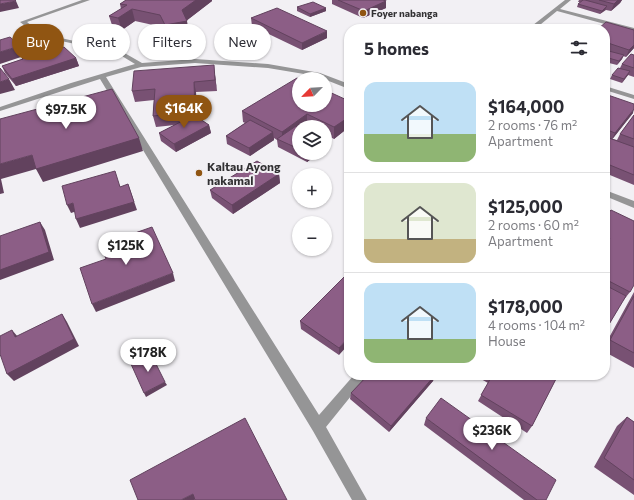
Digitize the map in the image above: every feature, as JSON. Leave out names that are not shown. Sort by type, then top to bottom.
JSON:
[{"type":"street","points":[[87,0],[23,22],[40,35],[119,52],[141,65]]},
{"type":"street","points":[[537,24],[568,0]]},
{"type":"street","points":[[555,9],[634,30]]},
{"type":"street","points":[[0,109],[73,84],[141,65],[195,61],[268,66],[318,74],[344,85]]},
{"type":"street","points":[[102,76],[318,426],[360,500]]},
{"type":"street","points":[[610,90],[634,98]]},
{"type":"street","points":[[610,195],[634,205]]},
{"type":"street","points":[[318,426],[358,380]]},
{"type":"building","points":[[0,0],[15,0],[16,1],[0,4]]},
{"type":"building","points":[[126,0],[196,0],[182,10],[187,21],[170,24],[164,24],[160,15],[132,9],[118,18],[109,16],[127,5],[120,4]]},
{"type":"building","points":[[338,0],[383,0],[386,1],[364,11]]},
{"type":"building","points":[[583,0],[607,6],[602,11],[578,4]]},
{"type":"building","points":[[599,0],[618,0],[614,4]]},
{"type":"building","points":[[313,2],[326,8],[310,14],[297,7]]},
{"type":"building","points":[[277,8],[327,31],[302,43],[271,28],[271,24],[263,24],[251,18]]},
{"type":"building","points":[[606,22],[634,30],[634,45],[629,50],[610,44],[610,24],[604,24]]},
{"type":"building","points":[[10,37],[12,39],[12,48],[0,52],[0,40]]},
{"type":"building","points":[[64,47],[72,54],[72,59],[12,79],[2,66],[20,60],[64,60]]},
{"type":"building","points":[[610,51],[624,55],[619,61],[610,58]]},
{"type":"building","points":[[631,54],[634,55],[634,68],[622,64]]},
{"type":"building","points":[[214,65],[215,80],[194,82],[195,112],[153,116],[155,89],[132,91],[134,71]]},
{"type":"building","points":[[0,68],[9,79],[0,82]]},
{"type":"building","points":[[618,68],[630,71],[624,79],[612,75]]},
{"type":"building","points":[[292,81],[292,112],[332,112],[332,93],[344,99],[344,120],[334,127],[332,126],[332,120],[319,120],[307,114],[299,120],[292,120],[292,125],[282,132],[242,111]]},
{"type":"building","points":[[112,89],[139,138],[36,169],[32,155],[0,164],[0,119]]},
{"type":"building","points":[[610,96],[634,104],[634,109],[615,133],[610,131]]},
{"type":"building","points":[[194,115],[209,125],[174,144],[159,133]]},
{"type":"building","points":[[634,115],[634,139],[620,134]]},
{"type":"building","points":[[250,120],[273,132],[249,148],[226,136]]},
{"type":"building","points":[[292,129],[292,146],[277,139]]},
{"type":"building","points":[[610,138],[634,147],[634,175],[610,165]]},
{"type":"building","points":[[257,161],[279,174],[232,205],[210,190]]},
{"type":"building","points":[[115,171],[120,187],[128,184],[134,202],[76,219],[73,203],[67,205],[62,186]]},
{"type":"building","points":[[611,210],[634,221],[634,285],[630,292],[610,282]]},
{"type":"building","points":[[40,222],[49,252],[0,270],[0,236]]},
{"type":"building","points":[[152,227],[173,273],[92,304],[80,268],[106,259],[101,245]]},
{"type":"building","points":[[344,277],[344,342],[339,348],[300,321]]},
{"type":"building","points":[[610,288],[626,296],[610,323]]},
{"type":"building","points":[[634,296],[634,353],[610,340]]},
{"type":"building","points":[[62,314],[74,339],[7,374],[0,354],[0,336],[12,330],[15,337]]},
{"type":"building","points":[[151,354],[165,382],[144,393],[131,364]]},
{"type":"building","points":[[363,380],[431,380],[391,426],[351,393]]},
{"type":"building","points":[[490,380],[555,380],[532,426],[481,395]]},
{"type":"building","points":[[441,398],[556,480],[546,500],[537,500],[426,418]]},
{"type":"building","points":[[627,417],[634,422],[634,480],[604,458]]},
{"type":"building","points":[[245,418],[287,500],[195,500],[193,494],[181,500],[138,500],[130,480]]},
{"type":"place","name":"Foyer nabanga","points":[[363,13]]},
{"type":"place","name":"Kaltau Ayong nakamal","points":[[199,173]]}]
